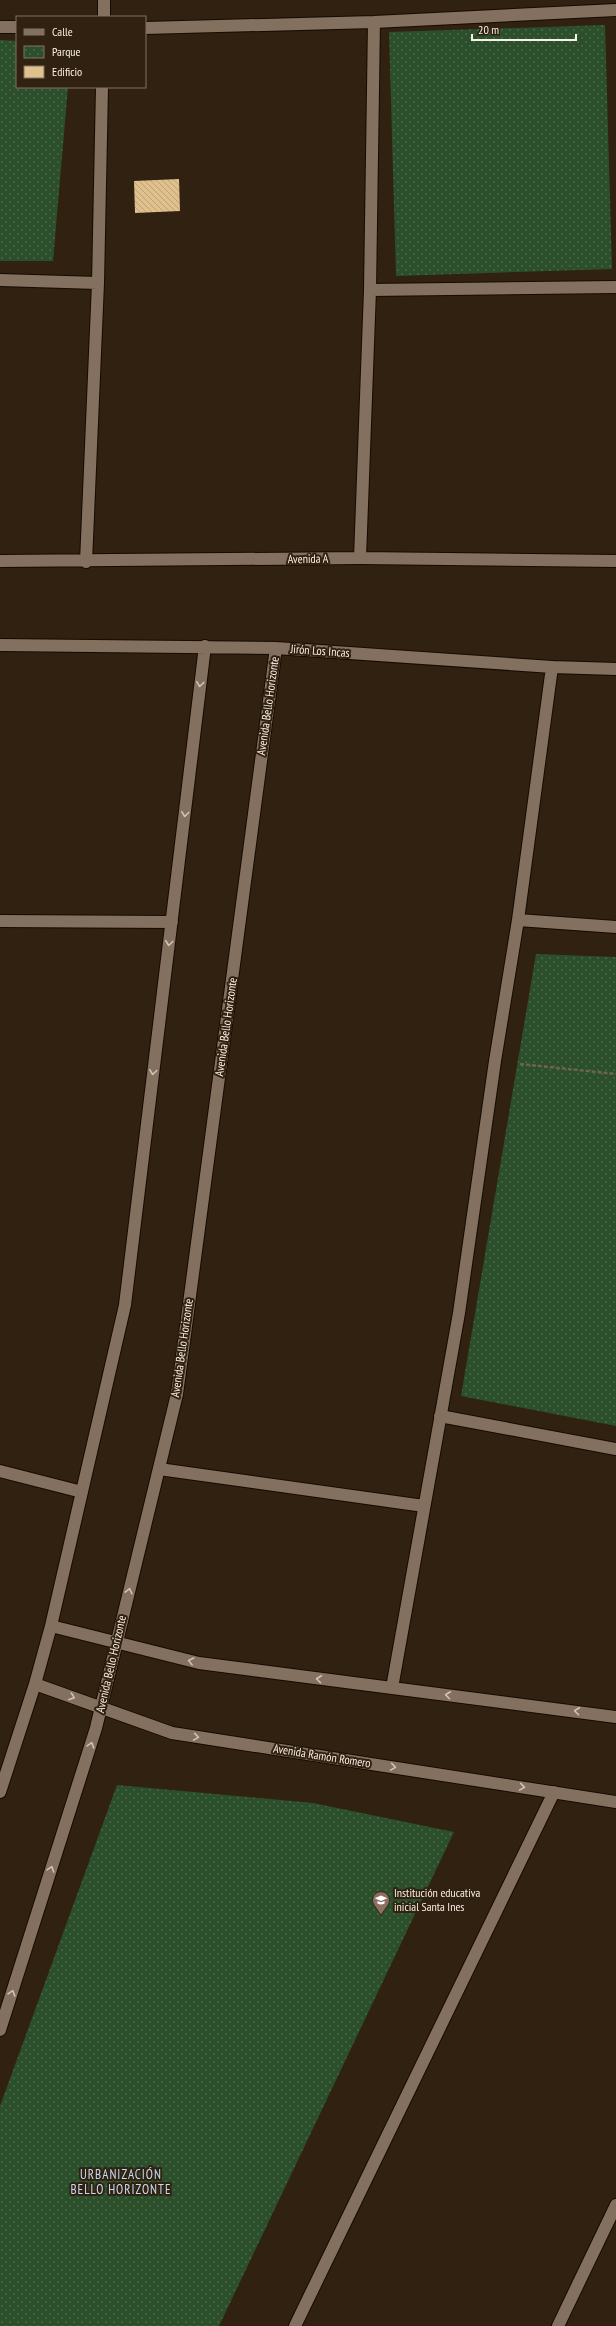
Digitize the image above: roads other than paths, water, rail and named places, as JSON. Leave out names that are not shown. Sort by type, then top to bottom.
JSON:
[{"type":"street","points":[[104,0],[104,16]]},
{"type":"street","points":[[146,28],[374,22],[616,10]]},
{"type":"street","points":[[360,558],[370,290],[374,22]]},
{"type":"street","points":[[0,27],[16,27]]},
{"type":"street","points":[[86,562],[98,284],[102,88]]},
{"type":"street","points":[[0,280],[98,284]]},
{"type":"street","points":[[370,290],[616,287]]},
{"type":"street","name":"Avenida A","points":[[0,561],[86,562],[360,558],[616,561]]},
{"type":"street","name":"Jirón Los Incas","points":[[0,645],[205,646],[276,648],[552,668],[616,669]]},
{"type":"street","points":[[0,1792],[35,1684],[51,1626],[125,1305],[205,646]]},
{"type":"street","name":"Avenida Bello Horizonte","points":[[0,2030],[101,1708],[177,1394],[276,648]]},
{"type":"street","points":[[392,1688],[459,1313],[495,1061],[518,920],[552,668]]},
{"type":"street","points":[[518,920],[616,927]]},
{"type":"street","points":[[0,921],[172,922]]},
{"type":"street","points":[[440,1416],[616,1449]]},
{"type":"street","points":[[159,1469],[424,1506]]},
{"type":"street","points":[[0,1471],[82,1492]]},
{"type":"street","points":[[51,1626],[199,1663],[616,1717]]},
{"type":"street","name":"Avenida Ramón Romero","points":[[35,1684],[172,1733],[616,1802]]},
{"type":"street","points":[[295,2326],[554,1792]]},
{"type":"street","points":[[558,2326],[616,2205]]},
{"type":"place","name":"Institución educativa inicial Santa Ines","points":[[381,1915]]},
{"type":"district","name":"URBANIZACIÓN BELLO HORIZONTE","points":[[121,2182]]}]
